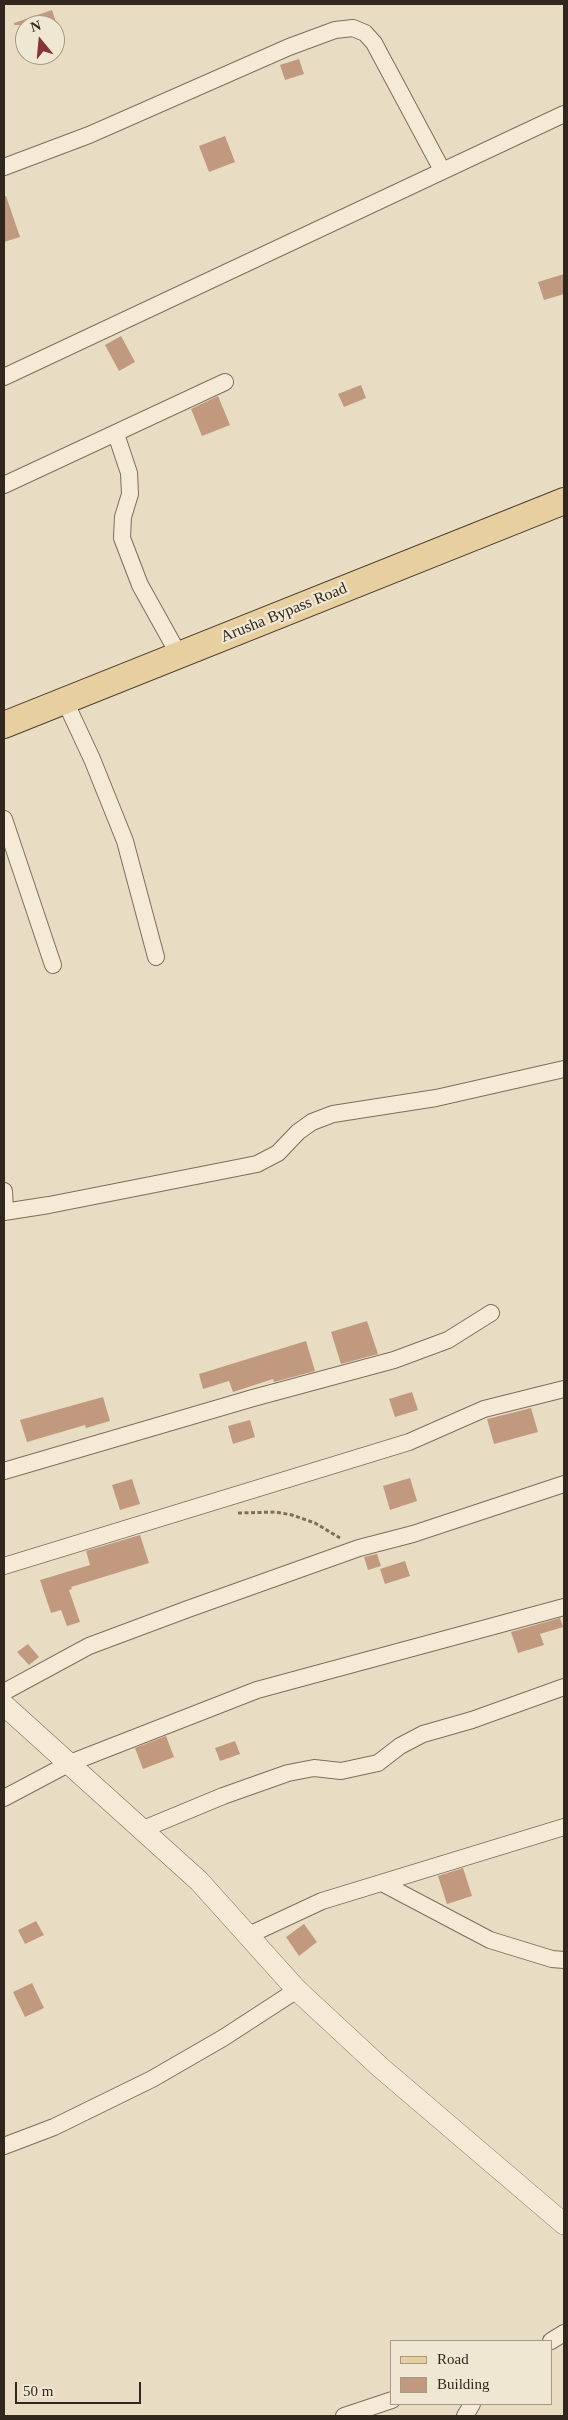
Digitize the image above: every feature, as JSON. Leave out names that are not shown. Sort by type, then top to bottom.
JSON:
[{"type":"main road","name":"Arusha Bypass Road","points":[[4,725],[564,501]]},
{"type":"street","points":[[4,167],[89,134],[289,47],[335,30],[353,28],[365,33],[374,43],[442,170]]},
{"type":"street","points":[[4,377],[564,114]]},
{"type":"street","points":[[4,485],[225,382]]},
{"type":"street","points":[[116,434],[129,472],[130,494],[123,517],[122,538],[140,585],[179,655]]},
{"type":"street","points":[[65,701],[92,758],[125,841],[156,957]]},
{"type":"street","points":[[4,819],[53,965]]},
{"type":"street","points":[[4,1191],[4,1211],[49,1205],[257,1164],[278,1153],[298,1132],[312,1122],[333,1114],[445,1096],[564,1069]]},
{"type":"street","points":[[4,1471],[253,1398],[394,1360],[448,1340],[491,1314]]},
{"type":"street","points":[[4,1566],[409,1442],[484,1409],[564,1389]]},
{"type":"street","points":[[4,1692],[89,1646],[359,1548],[413,1534],[564,1484]]},
{"type":"street","points":[[4,1798],[70,1763],[257,1690],[564,1607]]},
{"type":"street","points":[[141,1830],[222,1796],[288,1773],[314,1768],[341,1771],[378,1763],[400,1746],[423,1734],[472,1720],[564,1687]]},
{"type":"street","points":[[4,1705],[199,1881],[250,1935],[297,1990],[380,2067],[564,2224]]},
{"type":"street","points":[[250,1935],[322,1901],[564,1827]]},
{"type":"street","points":[[382,1883],[490,1940],[552,1959],[564,1960]]},
{"type":"street","points":[[5,2139],[54,2127],[152,2079],[224,2038],[297,1990]]},
{"type":"street","points":[[553,2340],[564,2333]]},
{"type":"street","points":[[344,2416],[390,2401]]},
{"type":"street","points":[[465,2416],[471,2405]]},
{"type":"path","points":[[235,1513],[276,1512],[292,1515],[314,1523],[359,1548]]},
{"type":"building","points":[[52,10],[54,15],[37,15]]},
{"type":"building","points":[[299,59],[304,74],[285,80],[280,65]]},
{"type":"building","points":[[225,136],[235,162],[209,172],[199,146]]},
{"type":"building","points":[[6,196],[20,237],[4,242],[4,197]]},
{"type":"building","points":[[564,274],[564,294],[544,300],[538,282]]},
{"type":"building","points":[[121,336],[135,362],[119,371],[105,345]]},
{"type":"building","points":[[361,385],[366,398],[344,407],[338,394]]},
{"type":"building","points":[[218,396],[230,425],[202,436],[191,409]]},
{"type":"building","points":[[367,1321],[378,1354],[341,1364],[331,1332]]},
{"type":"building","points":[[306,1341],[315,1371],[274,1382],[273,1379],[233,1392],[229,1381],[203,1389],[199,1374]]},
{"type":"building","points":[[412,1392],[418,1410],[395,1417],[389,1399]]},
{"type":"building","points":[[103,1397],[110,1421],[86,1428],[85,1425],[27,1442],[20,1420]]},
{"type":"building","points":[[531,1408],[538,1432],[494,1444],[487,1419]]},
{"type":"building","points":[[250,1420],[255,1437],[233,1444],[228,1426]]},
{"type":"building","points":[[410,1478],[417,1501],[390,1510],[383,1486]]},
{"type":"building","points":[[132,1479],[140,1504],[120,1510],[112,1485]]},
{"type":"building","points":[[140,1535],[149,1563],[71,1587],[72,1589],[69,1590],[80,1622],[67,1626],[61,1610],[51,1613],[40,1580],[90,1565],[86,1551]]},
{"type":"building","points":[[377,1554],[381,1566],[368,1570],[364,1557]]},
{"type":"building","points":[[405,1561],[410,1576],[385,1584],[380,1569]]},
{"type":"building","points":[[560,1618],[563,1627],[540,1634],[544,1645],[518,1653],[511,1632]]},
{"type":"building","points":[[28,1644],[39,1657],[29,1665],[17,1652]]},
{"type":"building","points":[[166,1736],[174,1757],[143,1769],[135,1748]]},
{"type":"building","points":[[235,1741],[240,1754],[220,1761],[215,1748]]},
{"type":"building","points":[[463,1868],[472,1896],[447,1904],[438,1876]]},
{"type":"building","points":[[36,1921],[44,1935],[25,1944],[18,1930]]},
{"type":"building","points":[[304,1924],[317,1942],[299,1956],[286,1937]]},
{"type":"building","points":[[32,1983],[44,2008],[25,2017],[13,1992]]}]
